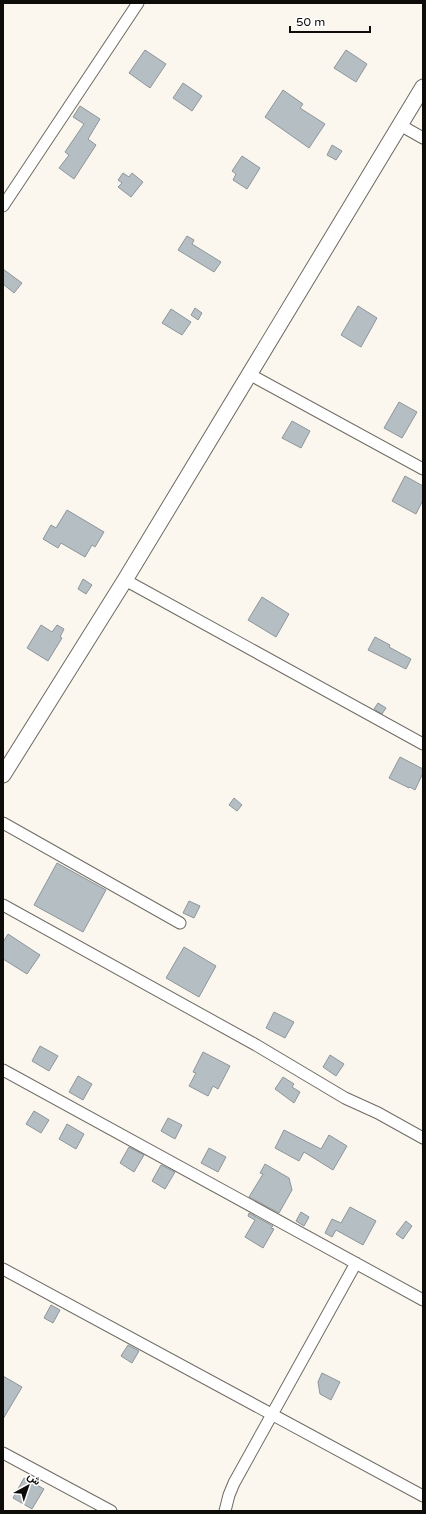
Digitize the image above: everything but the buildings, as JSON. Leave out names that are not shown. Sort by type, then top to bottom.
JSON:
[{"type":"street","points":[[3,206],[138,3]]},
{"type":"street","points":[[3,775],[125,580],[423,87]]},
{"type":"street","points":[[400,125],[423,138]]},
{"type":"street","points":[[249,374],[423,469]]},
{"type":"street","points":[[125,580],[423,744]]},
{"type":"street","points":[[3,823],[180,923]]},
{"type":"street","points":[[3,905],[256,1045],[345,1098],[378,1113],[423,1138]]},
{"type":"street","points":[[3,1070],[423,1300]]},
{"type":"street","points":[[225,1511],[234,1483],[356,1263]]},
{"type":"street","points":[[3,1269],[423,1496]]},
{"type":"street","points":[[3,1453],[111,1511]]}]
